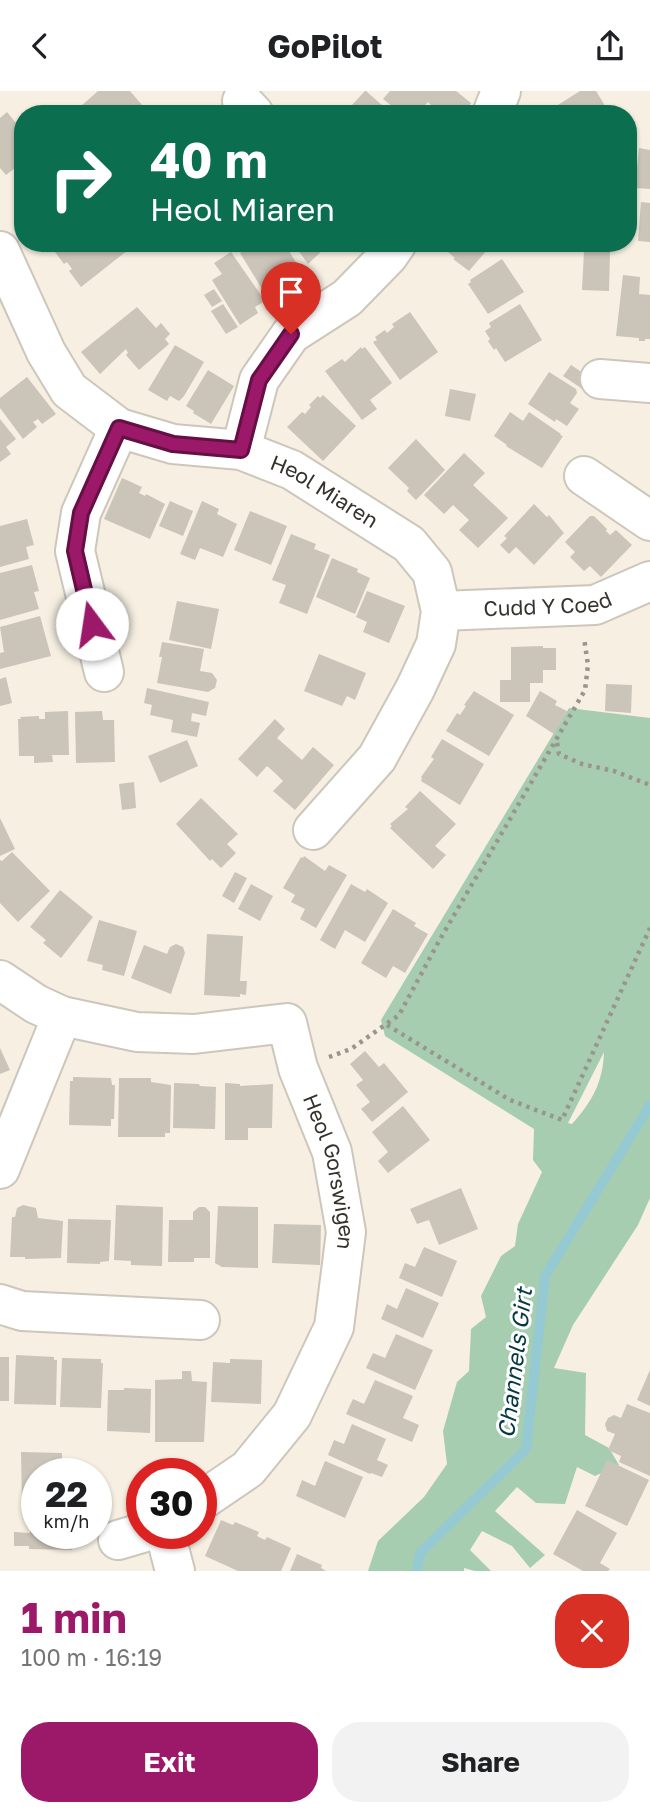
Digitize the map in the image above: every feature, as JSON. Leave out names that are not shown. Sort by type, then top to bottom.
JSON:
[{"type":"street","name":"Heol Miaren","points":[[0,251],[7,290],[69,390],[119,428],[173,444],[241,450],[292,470],[409,544],[432,572],[441,611],[436,644],[377,758],[313,829]]},
{"type":"street","points":[[241,450],[259,380],[291,334],[347,298],[384,252]]},
{"type":"street","points":[[600,379],[650,383]]},
{"type":"street","points":[[104,672],[75,551],[81,513],[119,428]]},
{"type":"street","points":[[584,476],[650,521]]},
{"type":"street","name":"Cudd Y Coed","points":[[441,611],[595,605],[650,581]]},
{"type":"street","points":[[0,980],[62,1017],[0,1169]]},
{"type":"street","name":"Heol Gorswigen","points":[[62,1017],[136,1032],[194,1034],[287,1023],[298,1068],[332,1152],[346,1232],[334,1327],[292,1415],[248,1469],[217,1490]]},
{"type":"street","points":[[0,1304],[22,1311],[200,1320]]},
{"type":"street","points":[[170,1549],[176,1571]]},
{"type":"path","points":[[298,1068],[351,1049],[399,1015],[439,940],[585,690],[588,665],[581,606]]},
{"type":"path","points":[[556,741],[559,754],[650,785]]},
{"type":"path","points":[[387,1025],[510,1100],[562,1120],[650,928]]},
{"type":"green space","points":[[569,708],[650,718],[650,1198],[638,1225],[573,1325],[554,1368],[586,1373],[585,1435],[609,1448],[619,1465],[595,1476],[577,1467],[565,1504],[536,1503],[517,1487],[495,1511],[545,1555],[530,1568],[512,1546],[482,1531],[470,1550],[491,1571],[464,1568],[464,1571],[368,1571],[378,1541],[424,1497],[447,1464],[443,1431],[457,1382],[469,1371],[471,1329],[486,1317],[481,1296],[501,1256],[515,1246],[518,1224],[542,1172],[533,1160],[534,1129],[385,1036],[381,1020]],"holes":[[[604,1052],[599,1082],[591,1099],[572,1124],[568,1123]]]},
{"type":"building","points":[[98,91],[130,91],[142,105],[82,105]]},
{"type":"building","points":[[366,91],[382,105],[352,105]]},
{"type":"building","points":[[390,91],[456,91],[471,103],[391,105],[383,99]]},
{"type":"building","points":[[580,91],[596,91],[605,105],[558,105]]},
{"type":"building","points":[[7,112],[14,121],[14,169],[6,175],[0,168],[0,118]]},
{"type":"building","points":[[639,148],[650,150],[650,189],[637,188]]},
{"type":"building","points":[[641,202],[650,203],[650,242],[638,241]]},
{"type":"building","points":[[55,252],[125,252],[81,287],[69,271],[72,269],[67,262],[64,264]]},
{"type":"building","points":[[231,252],[265,301],[255,307],[258,313],[240,325],[212,280],[222,274],[214,263]]},
{"type":"building","points":[[290,252],[299,267],[276,280],[282,288],[267,297],[240,253]]},
{"type":"building","points":[[299,252],[321,252],[308,264]]},
{"type":"building","points":[[448,252],[485,252],[469,271],[453,259],[455,258]]},
{"type":"building","points":[[584,252],[610,252],[609,291],[582,290]]},
{"type":"building","points":[[502,259],[524,292],[488,314],[468,284]]},
{"type":"building","points":[[623,275],[640,277],[639,294],[650,295],[650,339],[645,341],[616,336]]},
{"type":"building","points":[[214,289],[222,301],[212,307],[204,295]]},
{"type":"building","points":[[223,304],[238,327],[226,334],[211,311]]},
{"type":"building","points":[[520,304],[542,340],[505,362],[488,341],[490,339],[485,331],[491,327],[489,323]]},
{"type":"building","points":[[137,307],[156,328],[161,323],[170,334],[165,339],[169,344],[139,370],[126,355],[126,349],[100,374],[81,352]]},
{"type":"building","points":[[410,312],[438,352],[400,380],[373,342],[377,340],[375,337],[385,330],[387,333],[394,327],[392,324]]},
{"type":"building","points":[[175,345],[204,362],[184,396],[179,401],[170,396],[167,401],[148,390]]},
{"type":"building","points":[[361,347],[365,347],[392,383],[370,400],[377,409],[362,420],[325,371],[342,359],[345,362]]},
{"type":"building","points":[[571,365],[595,381],[587,392],[563,376]]},
{"type":"building","points":[[208,370],[234,386],[211,424],[186,406]]},
{"type":"building","points":[[549,372],[576,389],[577,393],[570,403],[579,409],[567,426],[556,419],[555,422],[528,404]]},
{"type":"building","points":[[27,377],[56,414],[42,424],[38,419],[33,422],[37,427],[23,439],[0,408],[0,398]]},
{"type":"building","points":[[450,389],[476,394],[470,421],[445,416]]},
{"type":"building","points":[[323,395],[356,426],[323,461],[287,427],[302,412],[305,414],[318,396],[320,398]]},
{"type":"building","points":[[510,412],[523,421],[529,412],[563,436],[542,468],[494,436]]},
{"type":"building","points":[[0,419],[16,439],[6,447],[11,454],[0,462]]},
{"type":"building","points":[[416,439],[445,470],[416,500],[407,491],[409,488],[388,468]]},
{"type":"building","points":[[464,453],[485,473],[473,485],[508,518],[478,548],[459,530],[469,520],[453,505],[444,514],[424,495]]},
{"type":"building","points":[[122,478],[142,487],[139,493],[165,504],[150,539],[104,519]]},
{"type":"building","points":[[170,501],[193,511],[183,536],[159,526]]},
{"type":"building","points":[[202,501],[219,509],[217,514],[237,524],[223,557],[200,548],[195,560],[180,554]]},
{"type":"building","points":[[534,504],[547,517],[549,515],[564,533],[534,565],[516,547],[509,554],[500,545],[507,538],[504,536]]},
{"type":"building","points":[[250,511],[287,526],[271,565],[234,550]]},
{"type":"building","points":[[590,516],[594,516],[610,535],[616,530],[632,545],[601,577],[590,566],[584,571],[570,557],[575,552],[565,542]]},
{"type":"building","points":[[27,519],[34,545],[26,547],[29,559],[0,567],[0,526]]},
{"type":"building","points":[[291,534],[316,544],[314,549],[330,555],[307,614],[279,603],[286,585],[272,580]]},
{"type":"building","points":[[332,558],[358,569],[357,572],[370,578],[355,614],[316,597]]},
{"type":"building","points":[[32,565],[39,591],[34,592],[39,609],[0,620],[0,573]]},
{"type":"building","points":[[367,591],[405,606],[389,643],[363,632],[367,622],[356,617]]},
{"type":"building","points":[[177,601],[219,609],[211,649],[169,640]]},
{"type":"building","points":[[40,616],[51,656],[0,669],[0,653],[4,652],[0,627]]},
{"type":"building","points":[[162,642],[204,649],[200,671],[212,673],[217,680],[215,688],[208,692],[157,683]]},
{"type":"building","points":[[511,647],[556,648],[556,670],[543,670],[543,683],[530,683],[530,702],[500,702],[500,680],[511,680]]},
{"type":"building","points":[[319,654],[366,673],[355,700],[347,696],[342,706],[304,691]]},
{"type":"building","points":[[6,677],[12,703],[0,706],[0,679]]},
{"type":"building","points":[[606,684],[632,685],[631,713],[605,711]]},
{"type":"building","points":[[147,688],[209,702],[206,716],[192,713],[191,721],[200,723],[197,737],[171,732],[173,720],[150,715],[152,705],[144,703]]},
{"type":"building","points":[[474,691],[514,715],[489,756],[446,731],[457,713],[460,715]]},
{"type":"building","points":[[540,691],[557,701],[555,705],[567,711],[554,734],[526,716]]},
{"type":"building","points":[[68,711],[69,755],[52,755],[53,762],[34,763],[34,756],[19,756],[20,717],[39,716],[39,719],[45,719],[45,712]]},
{"type":"building","points":[[102,711],[103,720],[114,720],[115,762],[76,763],[75,712]]},
{"type":"building","points":[[275,719],[285,729],[277,738],[302,760],[313,747],[334,765],[295,810],[273,791],[283,781],[275,773],[267,766],[257,777],[238,759]]},
{"type":"building","points":[[442,739],[484,764],[460,805],[421,781]]},
{"type":"building","points":[[187,740],[198,766],[160,783],[148,756]]},
{"type":"building","points":[[134,782],[136,808],[122,810],[119,784]]},
{"type":"building","points":[[420,791],[456,824],[435,846],[446,855],[433,869],[390,828],[390,824],[408,809],[405,807]]},
{"type":"building","points":[[201,798],[238,834],[227,844],[236,853],[221,868],[212,859],[210,861],[176,824]]},
{"type":"building","points":[[0,818],[15,849],[0,856]]},
{"type":"building","points":[[12,852],[50,891],[18,922],[0,903],[0,860]]},
{"type":"building","points":[[304,856],[325,871],[329,865],[347,875],[316,928],[300,919],[305,909],[291,902],[295,895],[283,888]]},
{"type":"building","points":[[235,872],[247,878],[234,903],[222,896]]},
{"type":"building","points":[[251,884],[273,896],[260,921],[238,909]]},
{"type":"building","points":[[351,884],[365,892],[367,889],[388,903],[365,942],[345,930],[335,949],[320,940]]},
{"type":"building","points":[[60,890],[93,917],[61,958],[43,943],[46,940],[30,927]]},
{"type":"building","points":[[393,909],[428,934],[405,973],[393,966],[386,978],[361,963]]},
{"type":"building","points":[[99,920],[137,931],[124,976],[102,970],[103,965],[87,961]]},
{"type":"building","points":[[207,934],[243,936],[240,981],[247,981],[246,995],[204,995]]},
{"type":"building","points":[[176,944],[183,947],[185,953],[171,994],[131,978],[144,945],[167,954],[170,947]]},
{"type":"building","points":[[0,1048],[10,1070],[0,1074]]},
{"type":"building","points":[[365,1051],[379,1067],[384,1063],[408,1092],[372,1122],[361,1109],[370,1102],[356,1085],[363,1080],[350,1064]]},
{"type":"building","points":[[73,1077],[111,1078],[112,1085],[115,1085],[114,1119],[111,1119],[111,1126],[69,1125],[70,1081],[73,1081]]},
{"type":"building","points":[[119,1078],[151,1078],[151,1082],[171,1085],[170,1133],[165,1133],[165,1137],[118,1137]]},
{"type":"building","points":[[174,1083],[216,1087],[215,1129],[173,1128]]},
{"type":"building","points":[[225,1083],[240,1086],[273,1084],[272,1128],[248,1128],[248,1140],[225,1140]]},
{"type":"building","points":[[403,1106],[430,1140],[388,1173],[378,1161],[388,1152],[372,1132]]},
{"type":"building","points":[[461,1188],[478,1229],[439,1245],[429,1220],[417,1224],[410,1209]]},
{"type":"building","points":[[23,1205],[36,1208],[38,1218],[63,1221],[61,1258],[10,1257],[12,1217],[15,1217],[17,1208]]},
{"type":"building","points":[[116,1205],[163,1207],[162,1266],[131,1265],[131,1261],[114,1260]]},
{"type":"building","points":[[218,1206],[258,1207],[258,1268],[222,1267],[215,1263]]},
{"type":"building","points":[[199,1207],[205,1207],[210,1212],[210,1258],[194,1258],[194,1262],[168,1262],[169,1220],[193,1220],[193,1212]]},
{"type":"building","points":[[68,1219],[111,1220],[109,1261],[100,1264],[67,1263]]},
{"type":"building","points":[[274,1224],[321,1225],[320,1265],[272,1263]]},
{"type":"building","points":[[424,1247],[457,1261],[442,1297],[399,1278],[405,1263],[415,1267]]},
{"type":"building","points":[[406,1288],[439,1303],[423,1338],[381,1319],[387,1304],[397,1309]]},
{"type":"building","points":[[396,1334],[433,1350],[415,1390],[366,1368],[373,1353],[385,1358]]},
{"type":"building","points":[[16,1355],[54,1357],[54,1360],[57,1360],[56,1405],[14,1404]]},
{"type":"building","points":[[0,1357],[9,1357],[9,1401],[0,1401]]},
{"type":"building","points":[[62,1358],[101,1359],[101,1408],[60,1407]]},
{"type":"building","points":[[230,1359],[262,1360],[261,1404],[211,1402],[213,1362],[230,1363]]},
{"type":"building","points":[[650,1370],[650,1406],[637,1400]]},
{"type":"building","points":[[182,1371],[191,1371],[192,1381],[207,1382],[204,1442],[155,1442],[155,1380],[182,1379]]},
{"type":"building","points":[[375,1380],[413,1396],[403,1418],[419,1425],[412,1442],[346,1414],[353,1399],[364,1404]]},
{"type":"building","points":[[151,1389],[150,1433],[107,1431],[108,1390]]},
{"type":"building","points":[[627,1404],[650,1413],[650,1476],[619,1462],[621,1456],[608,1450],[615,1434],[607,1431],[605,1424],[608,1418],[614,1415],[621,1418]]},
{"type":"building","points":[[352,1424],[386,1439],[377,1460],[388,1465],[382,1477],[328,1455],[334,1440],[344,1444]]},
{"type":"building","points":[[21,1452],[62,1453],[62,1458],[21,1458]]},
{"type":"building","points":[[607,1460],[649,1480],[627,1526],[585,1506]]},
{"type":"building","points":[[325,1461],[363,1477],[345,1518],[296,1496],[302,1480],[315,1486]]},
{"type":"building","points":[[577,1510],[617,1533],[600,1563],[610,1569],[608,1571],[583,1571],[553,1554]]},
{"type":"building","points":[[221,1520],[233,1525],[235,1522],[259,1532],[257,1536],[265,1540],[267,1537],[291,1548],[281,1571],[238,1571],[205,1556],[208,1549],[217,1549],[217,1529]]},
{"type":"building","points":[[14,1532],[21,1532],[21,1546],[14,1546]]},
{"type":"building","points":[[297,1554],[322,1565],[321,1568],[326,1571],[290,1571]]},
{"type":"waterway","name":"Channels Girt","points":[[417,1571],[420,1553],[526,1449],[545,1276],[650,1105]]},
{"type":"route","points":[[92,624],[75,551],[81,513],[119,428],[173,444],[241,450],[259,380],[291,334]]}]
